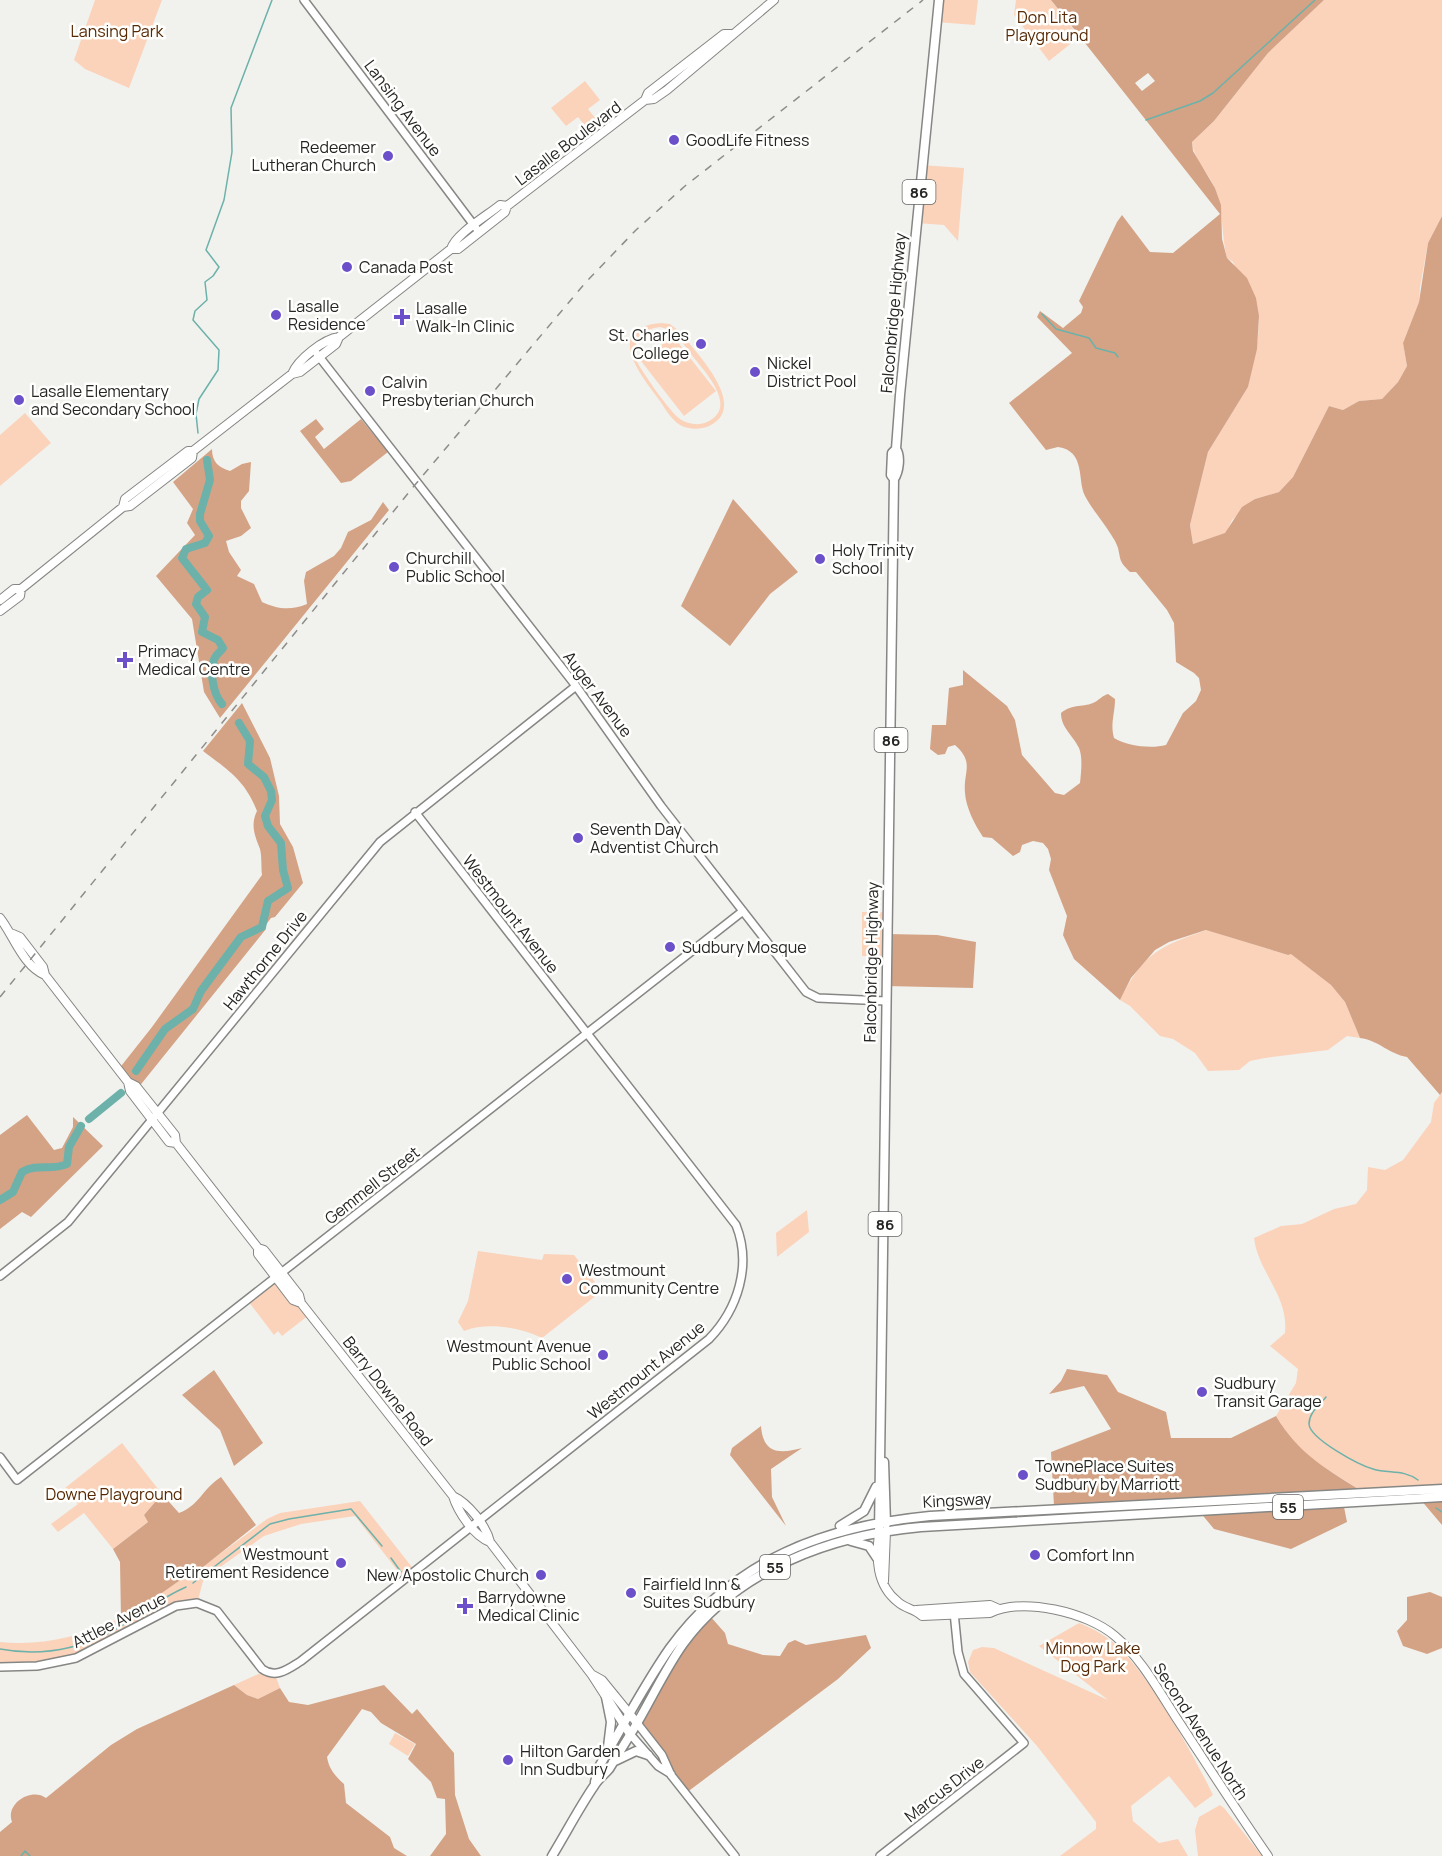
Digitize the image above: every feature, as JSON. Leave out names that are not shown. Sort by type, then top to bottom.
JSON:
[{"type":"main road","name":"Lasalle Boulevard","points":[[451,249],[458,249],[505,212],[507,206],[645,100],[648,93],[724,34],[731,34],[774,0]]},
{"type":"main road","name":"Falconbridge Highway","points":[[883,1521],[879,1478],[882,1446],[894,479],[891,475],[891,453],[896,449],[939,0]]},
{"type":"main road","name":"Lasalle Boulevard","points":[[0,600],[14,589],[21,589],[123,507],[130,506],[192,458],[193,451],[292,374],[300,372],[330,338],[339,337],[451,249],[453,242],[500,205],[507,206]]},
{"type":"main road","name":"Lasalle Boulevard","points":[[0,611],[20,596],[21,589]]},
{"type":"main road","name":"Barry Downe Road","points":[[0,918],[29,962],[37,972],[45,975],[128,1082],[130,1091],[175,1135],[176,1143],[258,1248],[258,1254],[279,1276],[293,1300],[301,1303],[453,1496],[456,1506],[488,1534],[490,1542],[592,1674],[630,1734]]},
{"type":"main road","name":"Falconbridge Highway","points":[[882,1446],[886,1478],[882,1532]]},
{"type":"main road","points":[[820,1537],[864,1511],[873,1496],[879,1478]]},
{"type":"main road","name":"Kingsway","points":[[595,1784],[600,1765],[607,1752],[670,1648],[713,1600],[743,1576],[774,1557],[820,1537],[883,1521],[1442,1489]]},
{"type":"main road","name":"Kingsway","points":[[552,1856],[595,1784],[637,1723],[684,1643],[726,1601],[772,1568],[848,1540],[882,1532],[1133,1514],[1442,1497]]},
{"type":"main road","points":[[882,1532],[884,1583]]},
{"type":"main road","name":"Second Avenue North","points":[[882,1532],[877,1558],[878,1570],[884,1583],[898,1602],[916,1610],[922,1616],[990,1613],[999,1609],[1028,1607],[1072,1613],[1116,1636],[1144,1668],[1268,1856]]},
{"type":"main road","points":[[848,1540],[869,1546],[877,1558]]},
{"type":"main road","name":"Second Avenue North","points":[[916,1610],[990,1605],[999,1609]]},
{"type":"main road","name":"Barry Downe Road","points":[[592,1674],[602,1680],[637,1723]]},
{"type":"main road","points":[[606,1697],[611,1726],[607,1752]]},
{"type":"main road","points":[[612,1762],[636,1751],[648,1755]]},
{"type":"street","name":"Lansing Avenue","points":[[304,0],[480,232]]},
{"type":"street","name":"Auger Avenue","points":[[317,354],[576,686],[661,806],[809,995],[818,998],[886,1001]]},
{"type":"street","name":"Hawthorne Drive","points":[[0,1276],[64,1226],[374,848],[415,812],[576,686]]},
{"type":"street","name":"Westmount Avenue","points":[[237,1636],[262,1669],[270,1673],[281,1672],[301,1661],[709,1339],[730,1311],[740,1285],[742,1248],[736,1225],[415,812]]},
{"type":"street","name":"Gemmell Street","points":[[0,1457],[18,1480],[743,911]]},
{"type":"street","name":"Attlee Avenue","points":[[0,1667],[37,1666],[76,1658],[184,1603],[204,1604],[217,1611],[237,1636]]},
{"type":"street","points":[[953,1606],[954,1615]]},
{"type":"street","name":"Marcus Drive","points":[[880,1856],[1024,1743],[964,1674],[958,1652],[954,1615]]},
{"type":"street","name":"Barry Downe Road","points":[[637,1723],[662,1755],[671,1775],[735,1856]]},
{"type":"street","name":"Barry Downe Road","points":[[630,1734],[658,1766],[671,1775]]},
{"type":"green space","name":"Lansing Park","points":[[95,0],[162,0],[129,88],[85,69],[74,60]]},
{"type":"green space","points":[[939,0],[978,0],[975,25],[936,22]]},
{"type":"green space","name":"Don Lita Playground","points":[[1016,0],[1051,0],[1079,37],[1049,61],[1014,15]]},
{"type":"green space","points":[[1324,0],[1442,0],[1442,216],[1428,243],[1419,302],[1403,343],[1407,366],[1398,382],[1382,399],[1359,401],[1343,410],[1329,406],[1293,477],[1279,492],[1255,499],[1232,520],[1226,533],[1193,544],[1190,525],[1208,452],[1248,387],[1258,338],[1259,316],[1233,262],[1227,258],[1218,197],[1212,182],[1195,155],[1192,142],[1214,121],[1268,53]]},
{"type":"green space","points":[[585,81],[600,100],[588,109],[600,124],[590,132],[578,117],[566,126],[551,108]]},
{"type":"green space","points":[[921,165],[964,168],[958,241],[944,225],[916,223]]},
{"type":"green space","points":[[661,323],[670,324],[679,331],[706,364],[722,391],[724,404],[721,416],[711,425],[696,429],[680,425],[670,416],[642,376],[631,353],[630,342],[634,333],[644,327]],"holes":[[[654,328],[665,329],[681,341],[716,388],[720,398],[720,407],[716,415],[707,422],[693,424],[680,419],[656,391],[636,360],[637,342],[643,333]]]},
{"type":"green space","points":[[673,336],[716,391],[684,416],[641,361]]},
{"type":"green space","points":[[25,413],[51,443],[0,486],[0,435]]},
{"type":"green space","points":[[862,912],[888,912],[887,956],[862,956]]},
{"type":"green space","points":[[1207,930],[1288,955],[1291,953],[1331,985],[1345,1002],[1360,1038],[1347,1036],[1328,1050],[1250,1061],[1239,1070],[1208,1071],[1195,1053],[1173,1039],[1160,1036],[1130,1006],[1120,1000],[1128,984],[1154,954],[1176,941]]},
{"type":"green space","points":[[1442,1092],[1442,1489],[1365,1493],[1317,1463],[1295,1445],[1276,1416],[1296,1383],[1298,1369],[1270,1346],[1285,1333],[1285,1320],[1278,1296],[1261,1262],[1254,1238],[1281,1226],[1302,1224],[1334,1209],[1356,1204],[1367,1190],[1368,1167],[1385,1170],[1403,1160],[1431,1122],[1434,1103]]},
{"type":"green space","points":[[807,1210],[809,1232],[777,1257],[776,1233]]},
{"type":"green space","points":[[478,1251],[542,1260],[544,1254],[574,1255],[602,1291],[542,1338],[523,1331],[493,1326],[464,1331],[458,1322],[468,1301]]},
{"type":"green space","points":[[276,1279],[309,1315],[282,1336],[278,1331],[274,1335],[248,1301]]},
{"type":"green space","name":"Downe Playground","points":[[122,1443],[162,1494],[144,1515],[149,1521],[113,1549],[84,1513],[58,1532],[51,1524],[78,1504],[65,1488]]},
{"type":"green space","points":[[360,1501],[415,1571],[404,1579],[355,1516],[301,1524],[264,1536],[209,1575],[203,1581],[197,1604],[184,1604],[76,1659],[0,1667],[0,1642],[28,1643],[55,1640],[105,1625],[151,1600],[196,1568],[198,1570],[267,1519],[280,1513]]},
{"type":"green space","name":"Minnow Lake Dog Park","points":[[1079,1623],[1114,1643],[1144,1677],[1183,1738],[1213,1795],[1195,1808],[1169,1776],[1131,1806],[1133,1821],[1159,1843],[1178,1839],[1188,1856],[1060,1856],[1096,1829],[1096,1822],[1037,1746],[970,1672],[968,1662],[973,1650],[982,1647],[994,1648],[1108,1700],[1039,1646]]},
{"type":"green space","points":[[265,1671],[275,1674],[280,1688],[258,1699],[247,1695],[234,1685]]},
{"type":"green space","points":[[395,1733],[415,1744],[408,1756],[389,1744]]},
{"type":"green space","points":[[1220,1805],[1262,1856],[1198,1856],[1195,1830],[1199,1817]]},
{"type":"shaded area","points":[[1051,0],[1324,0],[1268,53],[1214,121],[1192,142],[1193,151],[1215,188],[1221,205],[1222,239],[1227,258],[1247,278],[1256,298],[1259,316],[1257,349],[1248,387],[1208,452],[1190,525],[1193,544],[1225,533],[1242,507],[1255,499],[1279,492],[1293,477],[1329,406],[1343,410],[1359,401],[1382,399],[1398,382],[1407,366],[1403,343],[1419,302],[1428,243],[1442,216],[1442,1092],[1440,1095],[1407,1057],[1360,1038],[1345,1002],[1331,985],[1291,954],[1206,930],[1169,942],[1155,950],[1131,978],[1120,1000],[1074,959],[1063,935],[1067,916],[1049,870],[1051,859],[1048,849],[1043,843],[1033,841],[1022,845],[1020,852],[1013,856],[992,838],[983,837],[967,805],[965,757],[955,745],[948,747],[945,754],[938,755],[930,749],[932,725],[946,725],[949,688],[963,685],[963,670],[1007,706],[1015,720],[1022,755],[1055,793],[1064,795],[1080,783],[1081,761],[1077,743],[1065,727],[1062,718],[1061,713],[1065,710],[1091,704],[1108,694],[1115,699],[1114,738],[1132,745],[1146,747],[1166,745],[1183,713],[1196,701],[1201,690],[1199,678],[1176,662],[1174,623],[1167,610],[1136,572],[1130,572],[1122,563],[1116,543],[1085,496],[1077,460],[1073,454],[1058,447],[1046,450],[1009,403],[1072,353],[1037,317],[1040,311],[1063,328],[1081,313],[1083,307],[1079,301],[1122,215],[1150,252],[1173,253],[1220,214]],"holes":[[[1148,73],[1155,81],[1142,91],[1135,83]]]},
{"type":"shaded area","points":[[316,419],[324,429],[315,437],[324,449],[361,419],[388,452],[351,481],[341,483],[300,431]]},
{"type":"shaded area","points":[[212,449],[216,463],[230,471],[251,462],[249,491],[241,501],[241,508],[251,528],[241,536],[226,541],[229,552],[241,570],[237,576],[254,584],[262,602],[279,608],[307,604],[304,581],[306,572],[334,556],[341,548],[348,532],[371,520],[383,502],[389,510],[220,718],[204,692],[192,619],[156,576],[195,535],[187,523],[193,509],[173,482]]},
{"type":"shaded area","points":[[733,499],[798,572],[770,594],[730,646],[681,606]]},
{"type":"shaded area","points":[[242,703],[270,758],[279,796],[280,824],[293,847],[303,883],[275,917],[271,918],[265,926],[266,929],[138,1088],[118,1070],[152,1027],[262,875],[261,852],[254,826],[257,811],[252,800],[235,776],[203,751]]},
{"type":"shaded area","points":[[887,934],[937,935],[976,942],[973,988],[886,986]]},
{"type":"shaded area","points":[[27,1115],[54,1150],[62,1148],[73,1127],[73,1117],[103,1146],[31,1217],[22,1212],[0,1229],[0,1135]]},
{"type":"shaded area","points":[[1067,1369],[1107,1375],[1118,1392],[1166,1412],[1171,1438],[1231,1438],[1276,1416],[1294,1441],[1315,1460],[1365,1493],[1054,1506],[1051,1452],[1111,1429],[1084,1386],[1049,1394],[1061,1381]]},
{"type":"shaded area","points":[[214,1370],[263,1443],[234,1466],[220,1430],[182,1395]]},
{"type":"shaded area","points":[[761,1426],[765,1442],[774,1450],[787,1451],[802,1448],[771,1469],[772,1497],[786,1526],[730,1455],[732,1448]]},
{"type":"shaded area","points":[[221,1477],[256,1525],[198,1571],[196,1569],[142,1607],[121,1618],[120,1562],[113,1549],[148,1522],[144,1515],[162,1494],[179,1513],[192,1506]]},
{"type":"shaded area","points":[[1442,1498],[1442,1525],[1420,1499]]},
{"type":"shaded area","points":[[1344,1507],[1347,1522],[1291,1549],[1214,1529],[1199,1511]]},
{"type":"shaded area","points":[[1430,1592],[1442,1597],[1442,1648],[1427,1654],[1403,1646],[1397,1631],[1407,1620],[1407,1597]]},
{"type":"shaded area","points":[[710,1616],[725,1633],[728,1644],[763,1655],[780,1656],[788,1643],[795,1640],[806,1645],[866,1635],[871,1648],[838,1679],[686,1793],[637,1723],[670,1667]]},
{"type":"shaded area","points":[[234,1685],[247,1695],[258,1699],[280,1688],[289,1702],[308,1705],[384,1685],[412,1714],[417,1709],[454,1753],[455,1795],[469,1839],[481,1856],[430,1856],[446,1834],[445,1799],[437,1798],[431,1782],[408,1759],[416,1744],[381,1723],[371,1712],[362,1709],[327,1757],[328,1761],[333,1772],[344,1784],[346,1803],[390,1837],[394,1848],[407,1856],[0,1856],[0,1832],[12,1822],[12,1809],[21,1799],[33,1795],[46,1798],[111,1745],[137,1729]]},
{"type":"waterway","points":[[198,433],[196,414],[199,399],[218,370],[219,350],[193,320],[195,311],[207,300],[205,282],[219,267],[206,250],[224,200],[232,152],[231,108],[272,0]]},
{"type":"waterway","points":[[1146,120],[1200,101],[1213,93],[1315,0]]},
{"type":"waterway","points":[[1042,314],[1056,329],[1089,338],[1096,348],[1115,353],[1118,357]]},
{"type":"waterway","points":[[207,460],[210,480],[200,521],[209,536],[205,543],[186,549],[182,558],[207,590],[198,597],[196,604],[205,617],[202,632],[218,640],[223,648],[216,656],[212,667],[216,694],[222,704]]},
{"type":"waterway","points":[[136,1071],[165,1029],[193,1009],[201,991],[241,937],[262,927],[268,901],[288,888],[283,870],[281,843],[268,826],[265,816],[272,800],[271,791],[264,777],[248,764],[250,741],[239,723]]},
{"type":"waterway","points":[[89,1119],[121,1093]]},
{"type":"waterway","points":[[0,1200],[13,1192],[22,1172],[33,1168],[67,1164],[69,1147],[81,1126]]},
{"type":"waterway","points":[[1326,1397],[1309,1420],[1311,1430],[1317,1437],[1336,1451],[1366,1467],[1407,1474],[1418,1480]]},
{"type":"waterway","points":[[1436,1508],[1442,1512]]},
{"type":"waterway","points":[[193,1583],[270,1524],[289,1519],[351,1509],[382,1546]]},
{"type":"waterway","points":[[391,1558],[401,1572]]},
{"type":"waterway","points":[[0,1649],[41,1652],[82,1644],[107,1634],[186,1587]]},
{"type":"waterway","points":[[21,1856],[25,1851],[30,1856]]},
{"type":"railway","points":[[0,997],[414,486],[586,282],[636,230],[685,186],[923,0]]},
{"type":"place","name":"GoodLife Fitness","points":[[674,140]]},
{"type":"place","name":"Redeemer Lutheran Church","points":[[388,156]]},
{"type":"place","name":"Canada Post","points":[[347,267]]},
{"type":"place","name":"Lasalle Residence","points":[[276,315]]},
{"type":"place","name":"Lasalle Walk-In Clinic","points":[[402,317]]},
{"type":"place","name":"St. Charles College","points":[[701,344]]},
{"type":"place","name":"Nickel District Pool","points":[[755,372]]},
{"type":"place","name":"Calvin Presbyterian Church","points":[[370,391]]},
{"type":"place","name":"Lasalle Elementary and Secondary School","points":[[19,400]]},
{"type":"place","name":"Holy Trinity School","points":[[820,559]]},
{"type":"place","name":"Churchill Public School","points":[[394,567]]},
{"type":"place","name":"Primacy Medical Centre","points":[[125,660]]},
{"type":"place","name":"Seventh Day Adventist Church","points":[[578,838]]},
{"type":"place","name":"Sudbury Mosque","points":[[670,947]]},
{"type":"place","name":"Westmount Community Centre","points":[[567,1279]]},
{"type":"place","name":"Westmount Avenue Public School","points":[[603,1355]]},
{"type":"place","name":"Sudbury Transit Garage","points":[[1202,1392]]},
{"type":"place","name":"TownePlace Suites Sudbury by Marriott","points":[[1023,1475]]},
{"type":"place","name":"Comfort Inn","points":[[1035,1555]]},
{"type":"place","name":"Westmount Retirement Residence","points":[[341,1563]]},
{"type":"place","name":"New Apostolic Church","points":[[541,1575]]},
{"type":"place","name":"Fairfield Inn & Suites Sudbury","points":[[631,1593]]},
{"type":"place","name":"Barrydowne Medical Clinic","points":[[465,1606]]},
{"type":"place","name":"Hilton Garden Inn Sudbury","points":[[508,1760]]}]
